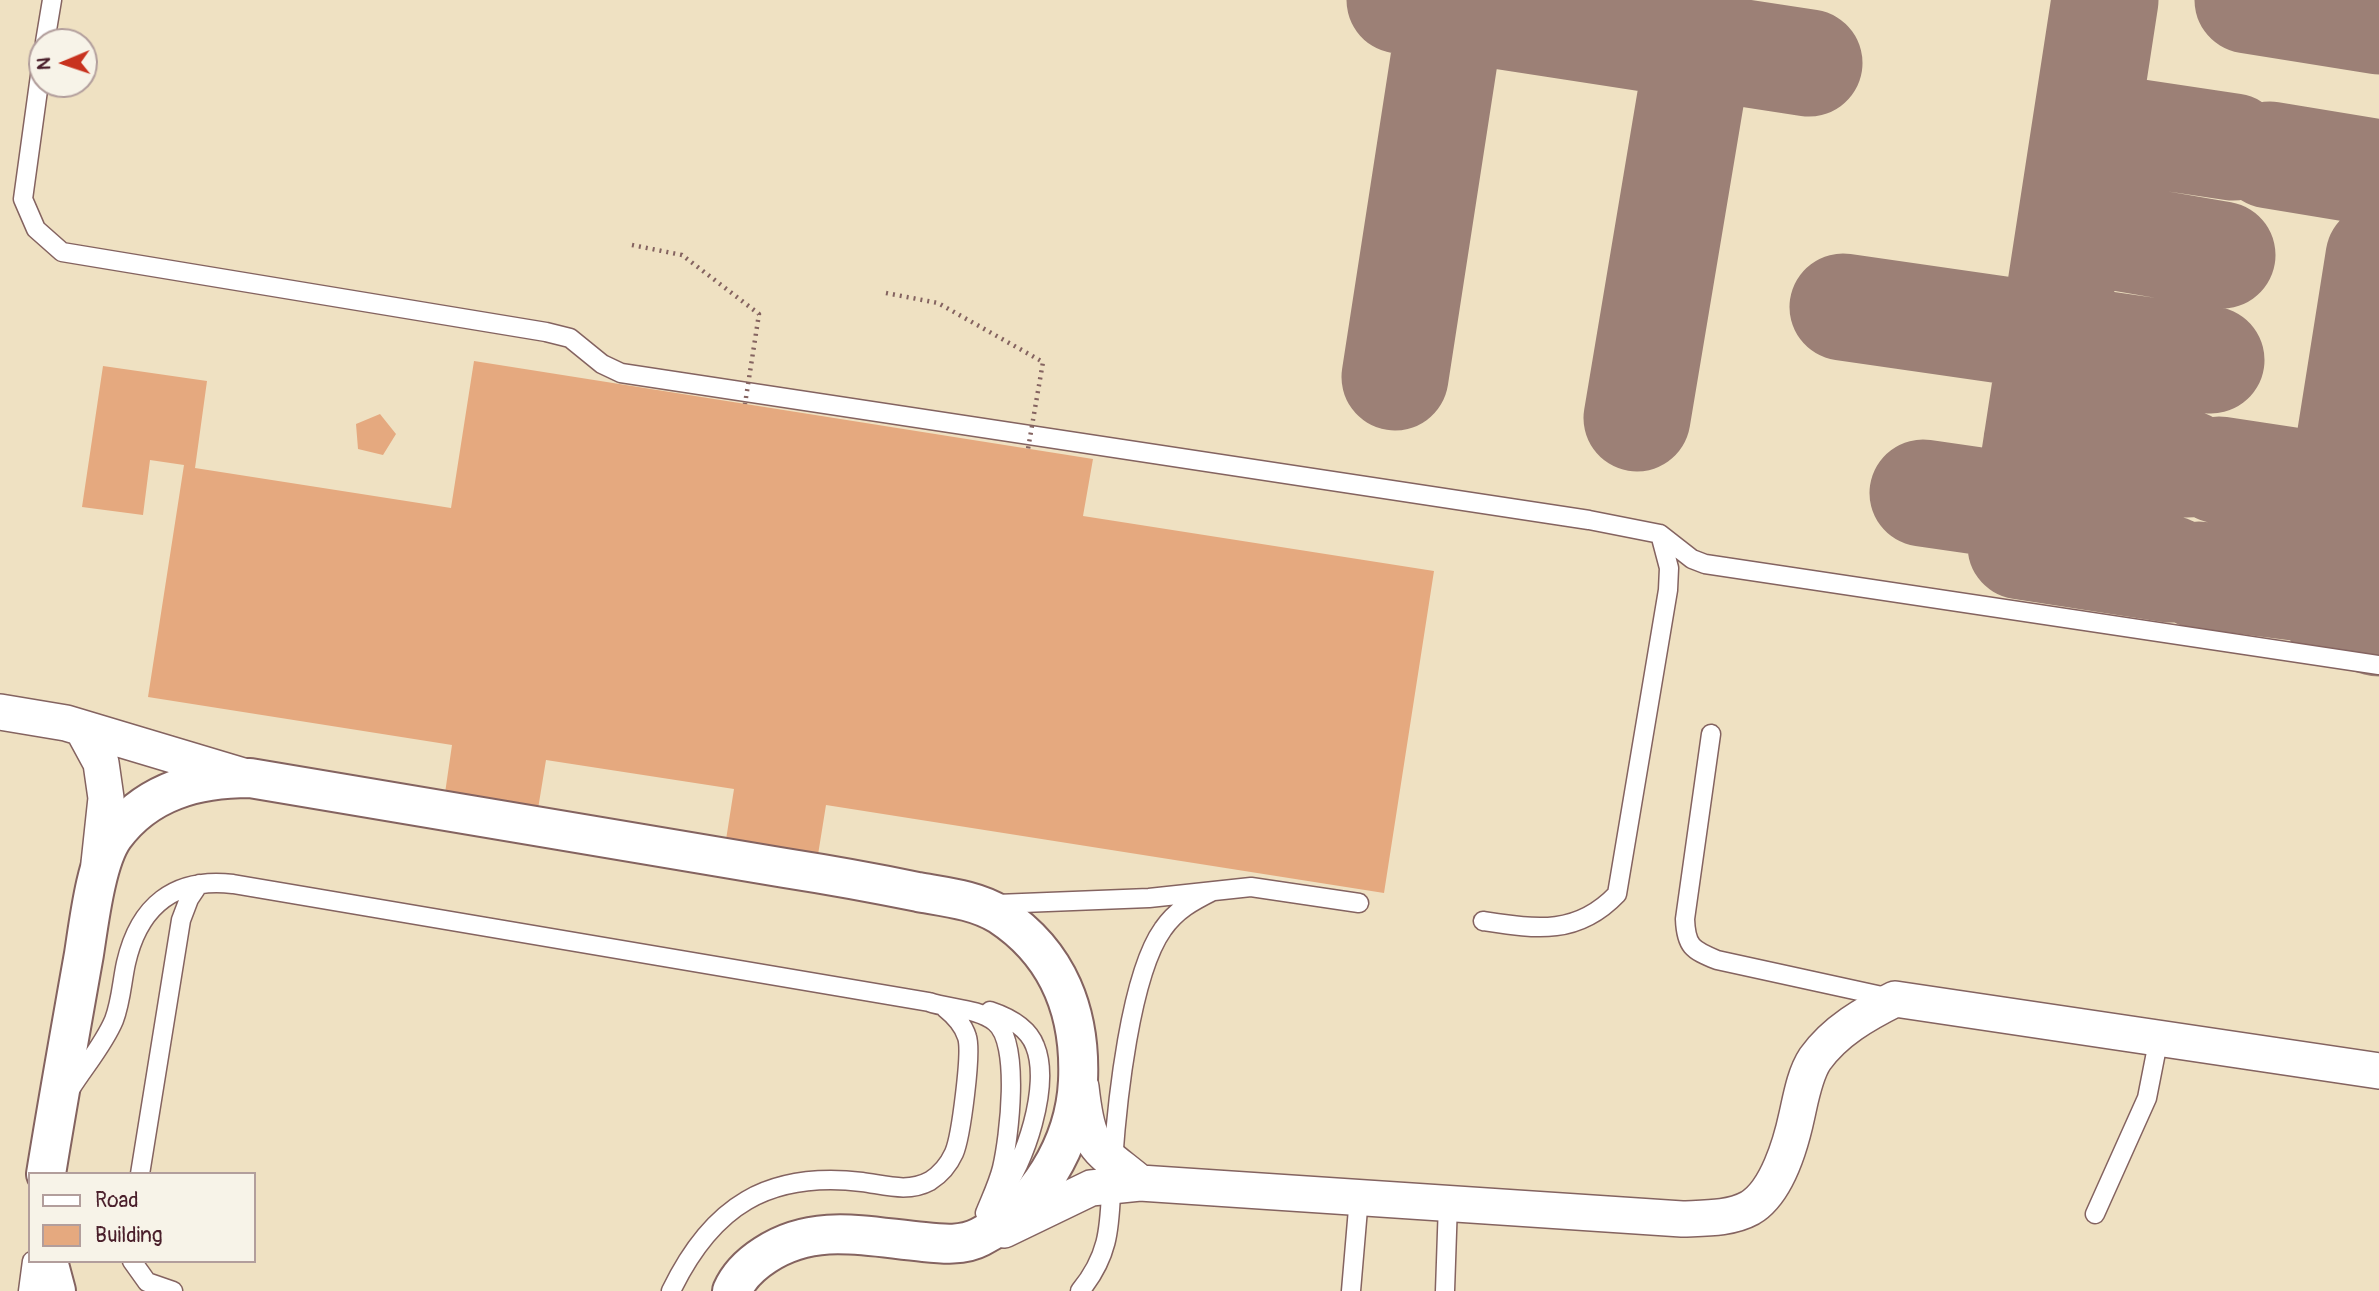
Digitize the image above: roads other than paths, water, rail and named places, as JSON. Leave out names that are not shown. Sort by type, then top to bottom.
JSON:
[{"type":"street","points":[[0,712],[66,723],[250,778],[871,882],[979,904],[1002,916],[1034,944],[1065,988],[1077,1034],[1077,1096],[1068,1137],[1055,1162],[1018,1210],[981,1226],[958,1244],[854,1235],[804,1236],[780,1245],[754,1262],[736,1281],[733,1291]]},
{"type":"street","points":[[46,1172],[95,888],[106,798],[101,763],[82,728]]},
{"type":"street","points":[[95,888],[113,838],[136,811],[167,792],[192,783],[220,778],[250,778]]},
{"type":"street","points":[[981,1226],[1014,1226],[1063,1199],[1121,1176],[1359,1197],[1682,1219],[1720,1217],[1752,1207],[1782,1168],[1802,1090],[1814,1060],[1835,1037],[1864,1014],[1895,999],[2379,1071]]},
{"type":"street","points":[[1078,1063],[1090,1138],[1121,1176]]},
{"type":"street","points":[[49,1263],[56,1291]]},
{"type":"lane","points":[[47,28],[52,0]]},
{"type":"lane","points":[[37,98],[23,199],[36,229],[62,251],[546,332],[570,338],[602,364],[621,373],[1576,518],[1660,534],[1692,559],[1705,564],[2379,664]]},
{"type":"lane","points":[[1483,920],[1535,927],[1582,922],[1602,910],[1617,894],[1668,590],[1669,568],[1660,534]]},
{"type":"lane","points":[[1668,590],[1690,568],[1705,564]]},
{"type":"lane","points":[[1712,734],[1685,919],[1686,938],[1697,952],[1717,960],[1895,999]]},
{"type":"lane","points":[[56,1111],[113,1021],[135,932],[147,913],[161,898],[179,889],[214,882],[233,884],[642,952],[953,1009],[994,1020],[1002,1028],[1009,1045],[1009,1110],[1003,1166],[981,1226]]},
{"type":"lane","points":[[140,1172],[181,920],[189,899],[199,884]]},
{"type":"lane","points":[[979,904],[1149,898],[1251,887],[1359,904]]},
{"type":"lane","points":[[1080,1291],[1105,1253],[1121,1176],[1120,1078],[1143,976],[1161,931],[1175,914],[1213,891]]},
{"type":"lane","points":[[953,1009],[989,1011],[1005,1016],[1023,1028],[1035,1045],[1040,1065],[1028,1143],[1007,1186],[981,1226]]},
{"type":"lane","points":[[671,1291],[710,1228],[748,1198],[818,1178],[895,1188],[913,1186],[930,1181],[946,1168],[956,1150],[970,1049],[964,1029],[953,1009]]},
{"type":"lane","points":[[2095,1214],[2147,1098],[2159,1037]]},
{"type":"lane","points":[[1351,1291],[1359,1197]]},
{"type":"lane","points":[[1445,1291],[1448,1203]]},
{"type":"lane","points":[[28,1291],[32,1263]]},
{"type":"lane","points":[[133,1263],[147,1282],[173,1291]]}]
